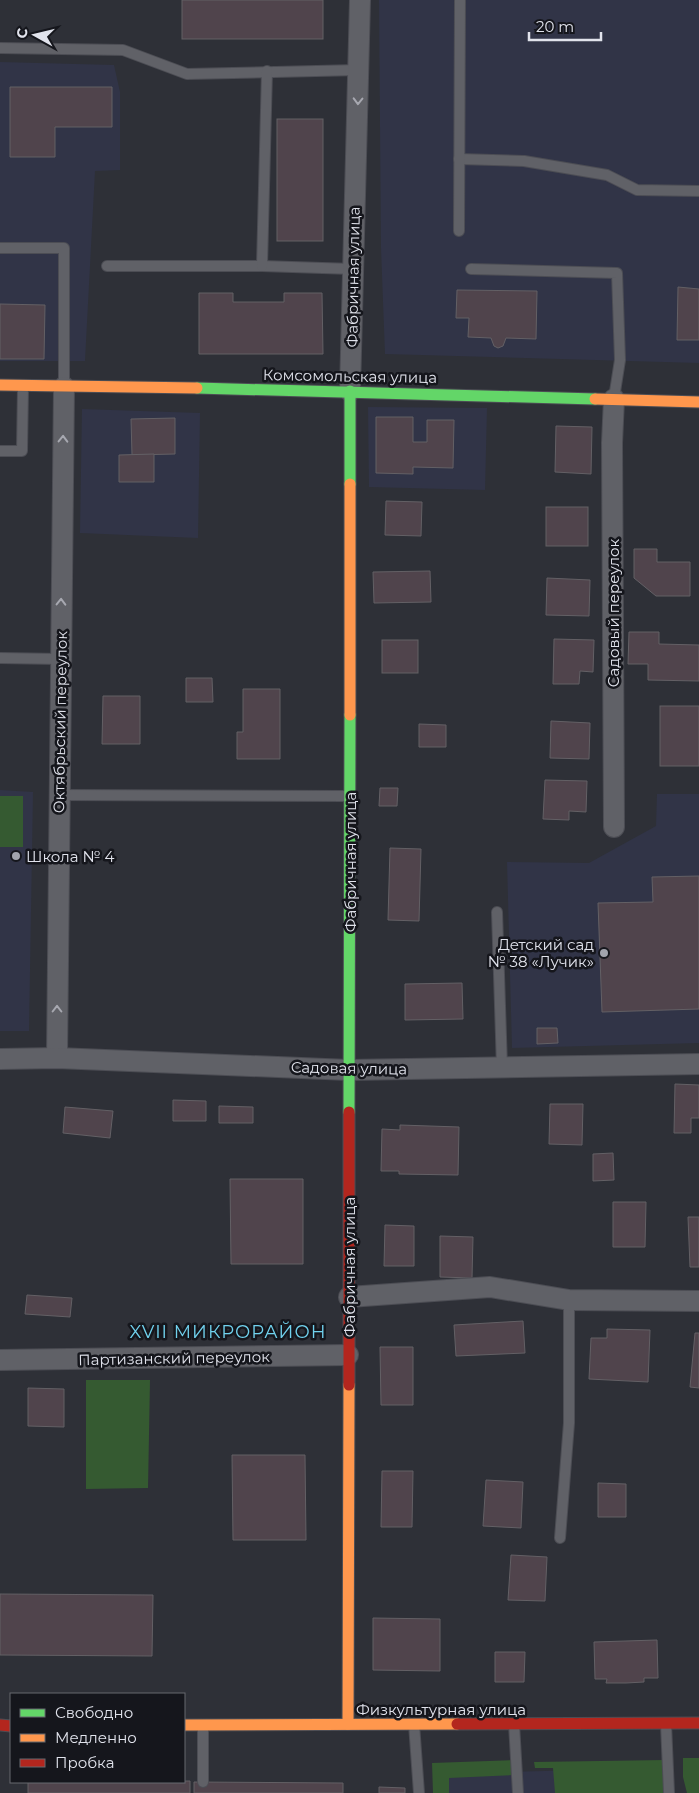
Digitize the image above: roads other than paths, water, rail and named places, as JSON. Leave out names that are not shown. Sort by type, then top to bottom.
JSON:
[{"type":"street","name":"Фабричная улица","points":[[348,1724],[350,391],[360,0]]},
{"type":"street","name":"Комсомольская улица","points":[[0,385],[350,391],[699,402]]},
{"type":"street","name":"Октябрьский переулок","points":[[57,1058],[64,386]]},
{"type":"street","name":"Садовый переулок","points":[[614,399],[614,827]]},
{"type":"street","name":"Садовая улица","points":[[0,1059],[57,1058],[349,1070],[699,1064]]},
{"type":"street","points":[[349,1297],[490,1288],[569,1300],[699,1302]]},
{"type":"street","name":"Партизанский переулок","points":[[0,1360],[348,1355]]},
{"type":"street","name":"Физкультурная улица","points":[[185,1725],[699,1723]]},
{"type":"lane","points":[[459,231],[460,0]]},
{"type":"lane","points":[[0,48],[123,50],[186,74],[358,70]]},
{"type":"lane","points":[[262,266],[267,71]]},
{"type":"lane","points":[[459,158],[524,161],[579,170],[607,176],[637,190],[699,191]]},
{"type":"lane","points":[[0,248],[64,248],[64,386]]},
{"type":"lane","points":[[107,266],[262,266],[353,269]]},
{"type":"lane","points":[[471,269],[617,272],[620,360],[614,399]]},
{"type":"lane","points":[[0,451],[22,451],[23,386]]},
{"type":"lane","points":[[0,658],[60,660]]},
{"type":"lane","points":[[59,794],[350,796]]},
{"type":"lane","points":[[497,912],[502,1068]]},
{"type":"lane","points":[[560,1538],[569,1423],[569,1300]]},
{"type":"lane","points":[[414,1723],[419,1793]]},
{"type":"lane","points":[[514,1723],[518,1793]]},
{"type":"lane","points":[[666,1723],[669,1793]]},
{"type":"lane","points":[[203,1782],[204,1725]]},
{"type":"place","name":"Школа № 4","points":[[16,856]]},
{"type":"place","name":"Детский сад № 38 «Лучик»","points":[[604,953]]},
{"type":"district","name":"XVII МИКРОРАЙОН","points":[[228,1332]]}]
